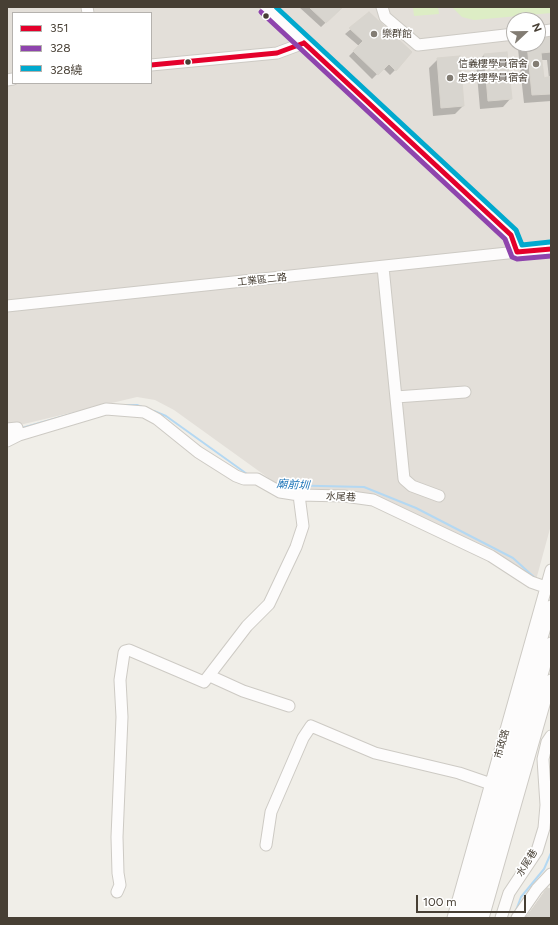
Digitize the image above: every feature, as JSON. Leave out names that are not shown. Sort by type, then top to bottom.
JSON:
[{"type":"street","points":[[266,7],[511,236],[517,252]]},
{"type":"street","points":[[382,7],[386,17],[418,45],[506,35]]},
{"type":"street","points":[[152,65],[277,53],[304,43]]},
{"type":"street","name":"工業區二路","points":[[7,306],[551,249]]},
{"type":"street","points":[[382,267],[404,480],[412,486],[439,496]]},
{"type":"street","points":[[396,397],[465,392]]},
{"type":"street","name":"水尾巷","points":[[7,441],[20,435],[106,409],[144,412],[174,431],[198,452],[236,476],[244,479],[257,479],[280,492],[299,495],[344,496],[373,500],[491,556],[545,587]]},
{"type":"street","points":[[7,430],[17,428],[20,435]]},
{"type":"street","points":[[117,892],[120,885],[117,837],[122,717],[120,680],[125,651],[135,652],[204,682],[247,626],[269,604],[296,547],[303,526],[299,495]]},
{"type":"street","name":"市政路","points":[[453,918],[551,570]]},
{"type":"street","name":"市政路","points":[[463,918],[551,606]]},
{"type":"street","name":"市政路","points":[[474,918],[551,643]]},
{"type":"street","points":[[210,676],[242,691],[289,706]]},
{"type":"street","points":[[483,918],[551,680]]},
{"type":"street","points":[[266,845],[272,812],[303,738],[311,726],[375,753],[459,773],[491,784]]},
{"type":"street","name":"水尾巷","points":[[501,918],[509,893],[537,851],[544,828],[546,805],[543,759],[547,742],[551,736]]},
{"type":"street","points":[[516,918],[537,889],[551,874]]},
{"type":"shaded area","points":[[7,7],[551,7],[551,525],[536,580],[397,508],[281,487],[174,410],[155,400],[137,397],[7,428]]},
{"type":"green space","points":[[413,7],[438,7],[439,14],[414,16]]},
{"type":"green space","points":[[452,7],[551,7],[551,13],[506,12],[506,17],[474,20],[462,17]]},
{"type":"building","points":[[309,7],[343,7],[326,23]]},
{"type":"building","points":[[369,12],[412,52],[396,71],[389,64],[378,75],[353,51],[363,41],[349,28]]},
{"type":"building","name":"信義樓學員宿舍","points":[[551,37],[551,52],[541,53],[544,78],[551,76],[551,94],[532,95],[528,52],[546,52],[546,38]]},
{"type":"building","points":[[507,52],[512,99],[488,101],[484,54]]},
{"type":"building","name":"忠孝樓學員宿舍","points":[[460,56],[464,106],[441,108],[437,58]]},
{"type":"building","points":[[547,888],[551,889],[551,918],[526,918]]},
{"type":"waterway","name":"廟前圳","points":[[123,405],[137,405],[142,407]]},
{"type":"waterway","name":"廟前圳","points":[[154,411],[166,416],[247,474]]},
{"type":"waterway","name":"廟前圳","points":[[22,428],[75,413]]},
{"type":"waterway","name":"廟前圳","points":[[278,485],[364,487],[416,508],[513,558],[535,578]]},
{"type":"waterway","points":[[515,913],[521,897],[544,869],[551,853]]},
{"type":"transit line","name":"328繞","points":[[276,7],[516,230],[522,245],[550,242]]},
{"type":"transit line","name":"328","points":[[261,12],[505,239],[512,257],[517,259],[551,256]]},
{"type":"transit line","name":"351","points":[[304,43],[511,235],[517,252],[551,249]]},
{"type":"transit line","name":"351","points":[[152,65],[277,53],[304,43]]},
{"type":"place","name":"樂群館","points":[[374,34]]},
{"type":"place","name":"信義樓學員宿舍","points":[[536,64]]},
{"type":"place","name":"忠孝樓學員宿舍","points":[[450,78]]}]
